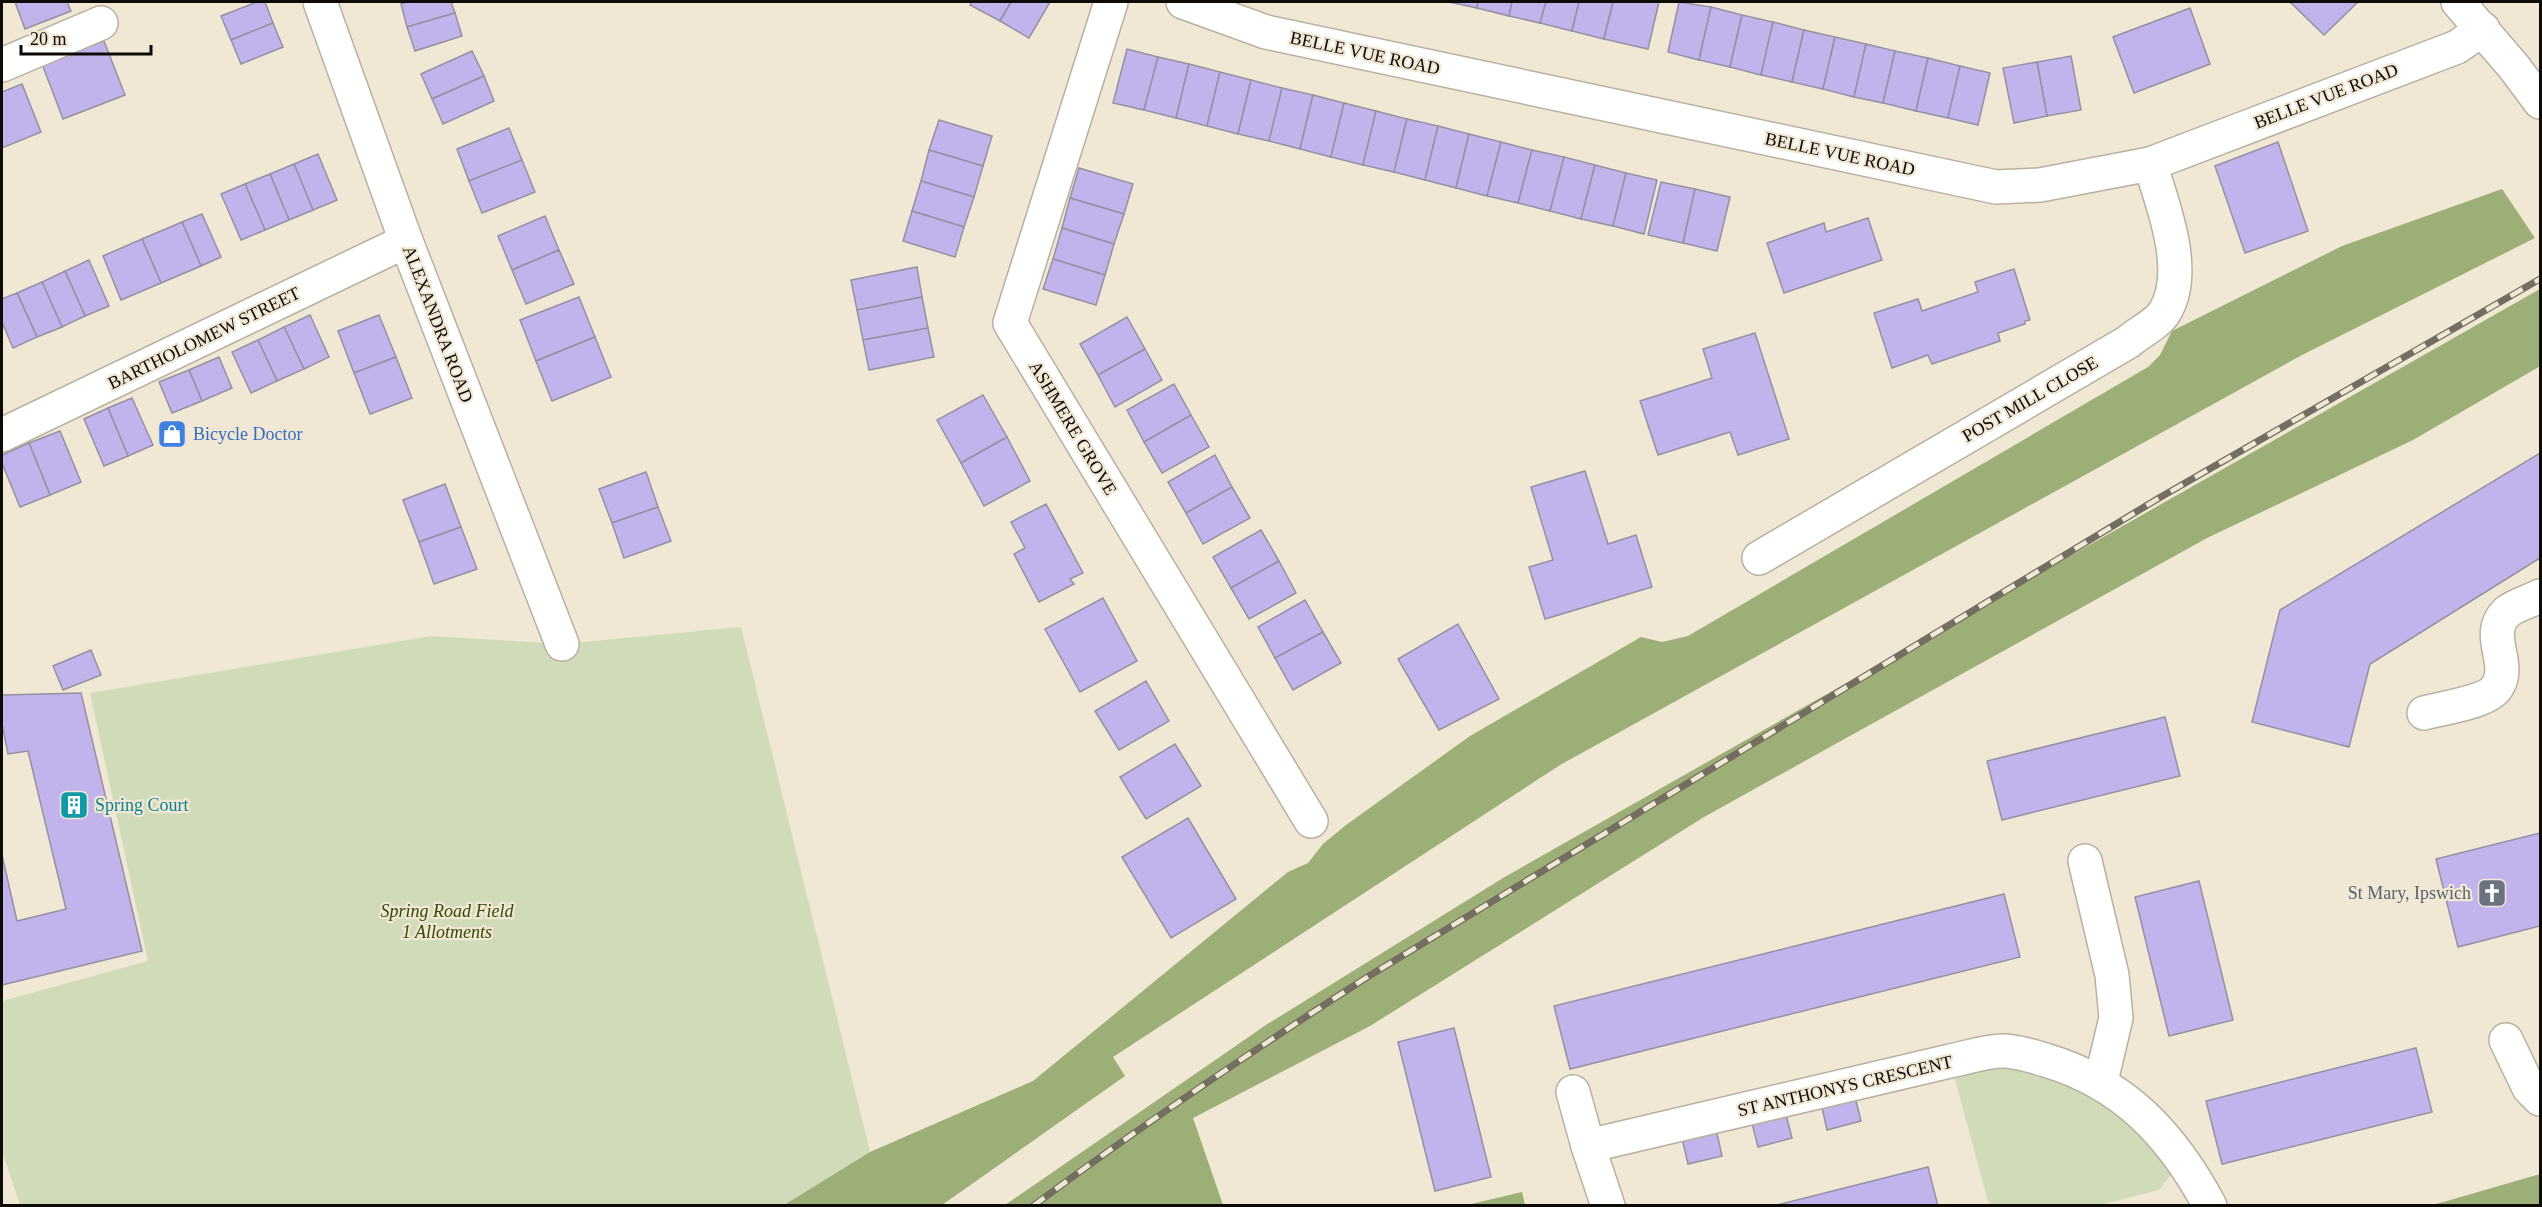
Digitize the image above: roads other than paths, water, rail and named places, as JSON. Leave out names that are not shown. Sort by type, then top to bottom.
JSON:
[{"type":"street","name":"ALEXANDRA ROAD","points":[[320,2],[406,241],[562,644]]},
{"type":"street","name":"ASHMERE GROVE","points":[[1111,2],[1010,323],[1311,821]]},
{"type":"street","name":"BELLE VUE ROAD","points":[[1184,2],[1266,32],[1996,187],[2040,185],[2150,164],[2457,47],[2483,29]]},
{"type":"street","points":[[2458,2],[2483,29],[2541,102]]},
{"type":"street","points":[[2,65],[101,23]]},
{"type":"street","name":"POST MILL CLOSE","points":[[1759,558],[2128,342],[2164,314],[2176,281],[2168,219],[2150,164]]},
{"type":"street","name":"BARTHOLOMEW STREET","points":[[2,435],[406,241]]},
{"type":"street","points":[[2424,713],[2481,698],[2497,688],[2504,669],[2496,642],[2498,626],[2507,612],[2541,596]]},
{"type":"street","points":[[2085,861],[2112,975],[2116,1018],[2101,1081]]},
{"type":"street","points":[[2506,1040],[2529,1089],[2541,1099]]},
{"type":"street","name":"ST ANTHONYS CRESCENT","points":[[1588,1146],[1950,1061],[2004,1051],[2060,1064],[2101,1081],[2152,1122],[2183,1159],[2210,1206]]},
{"type":"street","points":[[1574,1092],[1588,1146],[1608,1206]]},
{"type":"railway","points":[[1033,1206],[1199,1088],[1369,976],[2159,498],[2540,279]]},
{"type":"place","name":"Bicycle Doctor","points":[[172,434]]},
{"type":"place","name":"Spring Court","points":[[74,805]]},
{"type":"place","name":"St Mary, Ipswich","points":[[2492,893]]},
{"type":"park label","name":"Spring Road Field 1 Allotments","points":[[447,921]]}]
